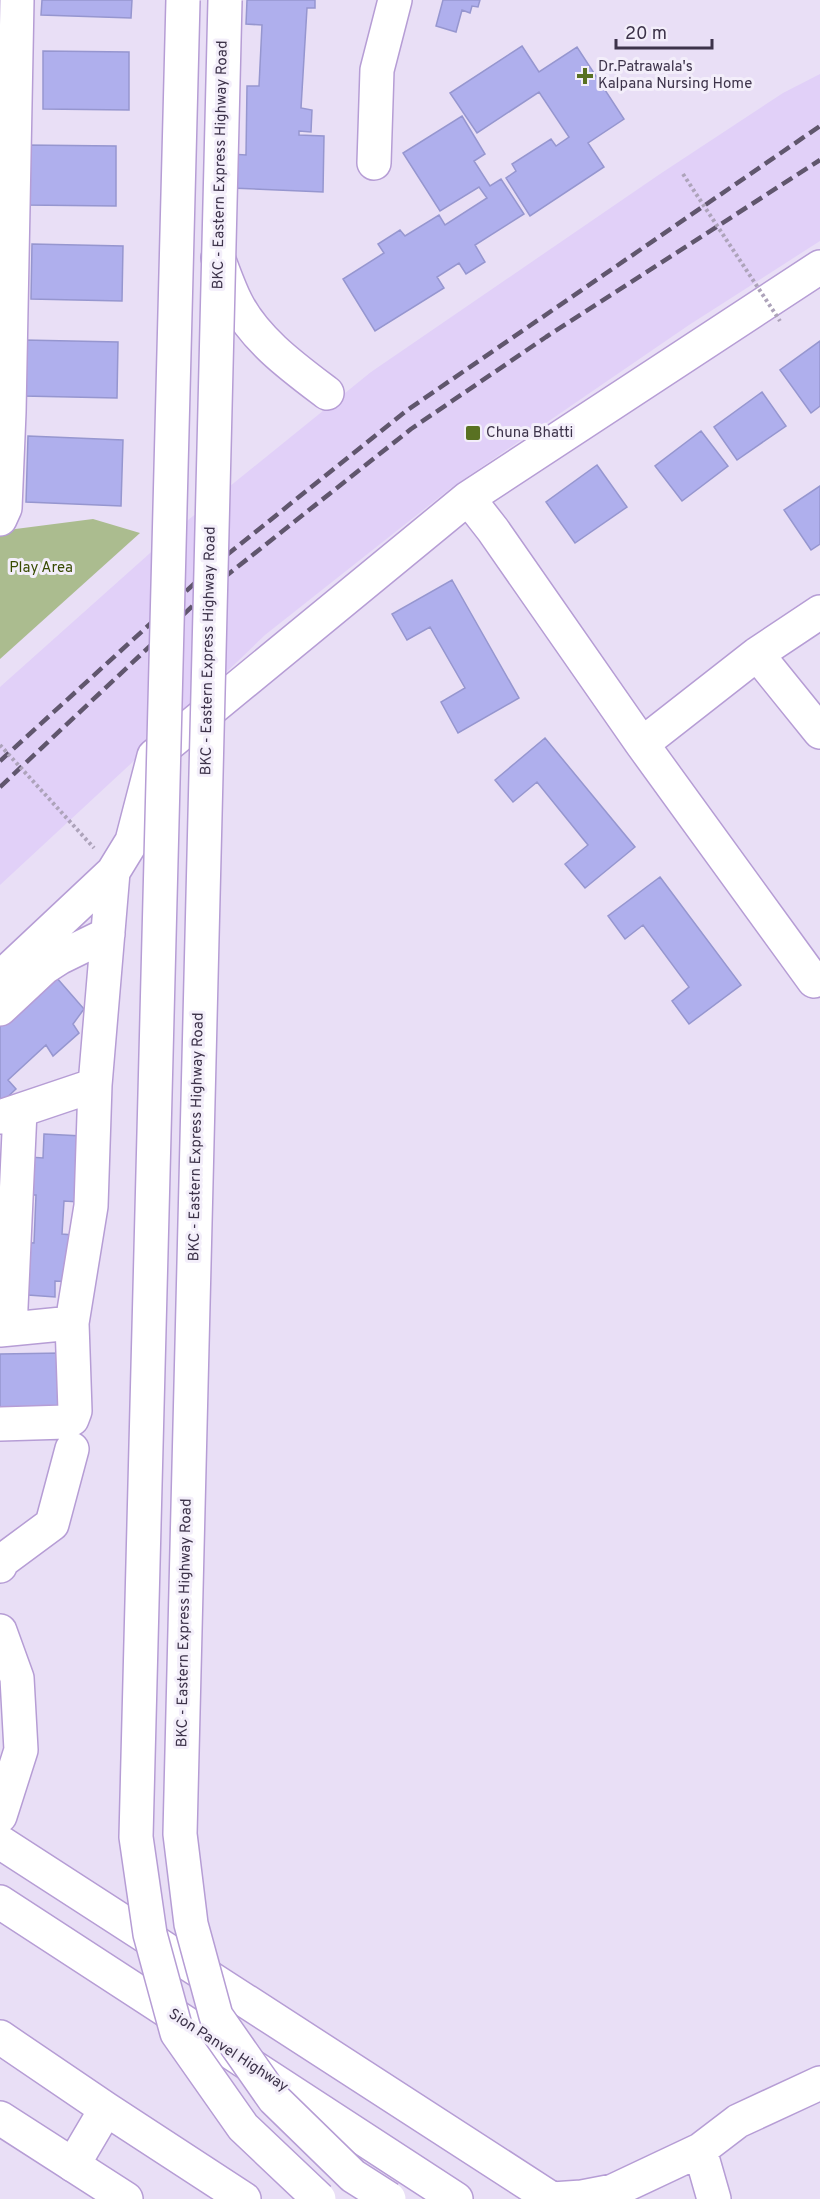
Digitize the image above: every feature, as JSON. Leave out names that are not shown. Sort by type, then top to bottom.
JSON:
[{"type":"main road","points":[[0,519],[5,508],[6,267],[17,0]]},
{"type":"main road","points":[[183,0],[136,1837],[150,1935],[177,2033],[243,2127],[319,2199]]},
{"type":"main road","points":[[211,0],[208,224],[217,257],[236,303],[260,336],[296,369],[327,393]]},
{"type":"main road","name":"BKC - Eastern Express Highway Road","points":[[225,0],[180,1834],[191,1924],[216,2016],[274,2099],[353,2175],[389,2199]]},
{"type":"main road","points":[[374,163],[377,70],[395,0]]},
{"type":"main road","points":[[0,978],[104,860],[132,841],[154,756],[468,498],[820,267]]},
{"type":"main road","points":[[468,498],[493,530],[642,744],[814,981]]},
{"type":"main road","points":[[642,744],[757,654],[820,612]]},
{"type":"main road","points":[[757,654],[820,732]]},
{"type":"main road","points":[[0,1424],[66,1422],[72,1419],[75,1411],[72,1323],[91,1206],[95,1085],[108,934],[104,860]]},
{"type":"main road","points":[[0,1009],[45,967],[108,934]]},
{"type":"main road","points":[[72,1323],[5,1329],[10,1114],[95,1085]]},
{"type":"main road","points":[[0,1566],[2,1561],[52,1524],[72,1449]]},
{"type":"main road","points":[[0,1631],[16,1678],[21,1750],[0,1816]]},
{"type":"main road","points":[[0,1842],[552,2199],[582,2197],[613,2191],[700,2150],[738,2121],[820,2083]]},
{"type":"main road","name":"Sion Panvel Highway","points":[[0,1902],[456,2199]]},
{"type":"main road","points":[[0,2037],[244,2199]]},
{"type":"main road","points":[[73,2165],[106,2109]]},
{"type":"main road","points":[[0,2118],[126,2199]]},
{"type":"main road","points":[[700,2150],[714,2199]]},
{"type":"path","points":[[682,174],[780,321]]},
{"type":"path","points":[[0,745],[104,860]]},
{"type":"shaded area","points":[[820,74],[820,241],[689,325],[451,488],[265,635],[0,885],[0,687],[177,529],[371,372],[660,174],[783,93]]},
{"type":"green space","name":"Play Area","points":[[93,519],[140,533],[0,659],[0,531]]},
{"type":"building","points":[[42,0],[132,0],[131,18],[41,15]]},
{"type":"building","points":[[247,0],[315,0],[315,8],[307,8],[301,108],[312,110],[311,132],[299,131],[299,135],[324,136],[323,192],[231,188],[231,154],[246,155],[247,86],[259,86],[262,25],[246,24]]},
{"type":"building","points":[[443,0],[480,0],[478,7],[472,6],[470,13],[462,10],[456,32],[436,26]]},
{"type":"building","points":[[522,46],[539,72],[577,47],[624,119],[588,143],[604,167],[530,216],[506,178],[516,171],[512,164],[551,139],[556,146],[569,137],[539,92],[477,133],[450,93]]},
{"type":"building","points":[[43,51],[129,52],[129,110],[43,109]]},
{"type":"building","points":[[462,116],[485,154],[474,161],[490,186],[501,179],[524,214],[475,245],[485,262],[466,274],[459,263],[437,277],[444,288],[375,331],[343,279],[384,253],[378,244],[400,230],[405,236],[439,215],[445,225],[487,198],[479,187],[440,211],[403,153]]},
{"type":"building","points":[[25,145],[116,146],[116,206],[25,205]]},
{"type":"building","points":[[32,244],[123,246],[122,301],[31,299]]},
{"type":"building","points":[[24,340],[118,342],[117,398],[23,396]]},
{"type":"building","points":[[820,341],[820,406],[811,413],[780,370]]},
{"type":"building","points":[[762,392],[786,426],[737,460],[714,427]]},
{"type":"building","points":[[701,431],[728,466],[682,501],[655,466]]},
{"type":"building","points":[[28,436],[123,440],[121,506],[26,502]]},
{"type":"building","points":[[597,465],[627,507],[575,543],[546,502]]},
{"type":"building","points":[[820,486],[820,544],[811,550],[784,510]]},
{"type":"building","points":[[452,580],[519,698],[458,733],[441,702],[465,688],[430,627],[407,640],[392,614]]},
{"type":"building","points":[[545,738],[635,847],[585,888],[565,864],[588,845],[537,782],[513,802],[495,780]]},
{"type":"building","points":[[660,877],[741,985],[689,1024],[672,1001],[689,987],[643,925],[625,939],[608,916]]},
{"type":"building","points":[[56,977],[84,1009],[73,1024],[79,1033],[53,1056],[46,1045],[8,1080],[16,1089],[0,1104],[0,1026]]},
{"type":"building","points":[[44,1134],[82,1136],[79,1202],[64,1201],[62,1234],[73,1235],[71,1282],[55,1281],[55,1297],[28,1295],[19,1242],[34,1243],[36,1195],[28,1195],[30,1157],[43,1158]]},
{"type":"building","points":[[62,1353],[63,1413],[0,1414],[0,1354]]},
{"type":"railway","points":[[0,761],[218,562],[406,411],[820,126]]},
{"type":"railway","points":[[0,787],[216,584],[411,429],[546,337],[820,160]]},
{"type":"place","name":"Dr.Patrawala's Kalpana Nursing Home","points":[[585,76]]},
{"type":"place","name":"Chuna Bhatti","points":[[473,433]]}]
